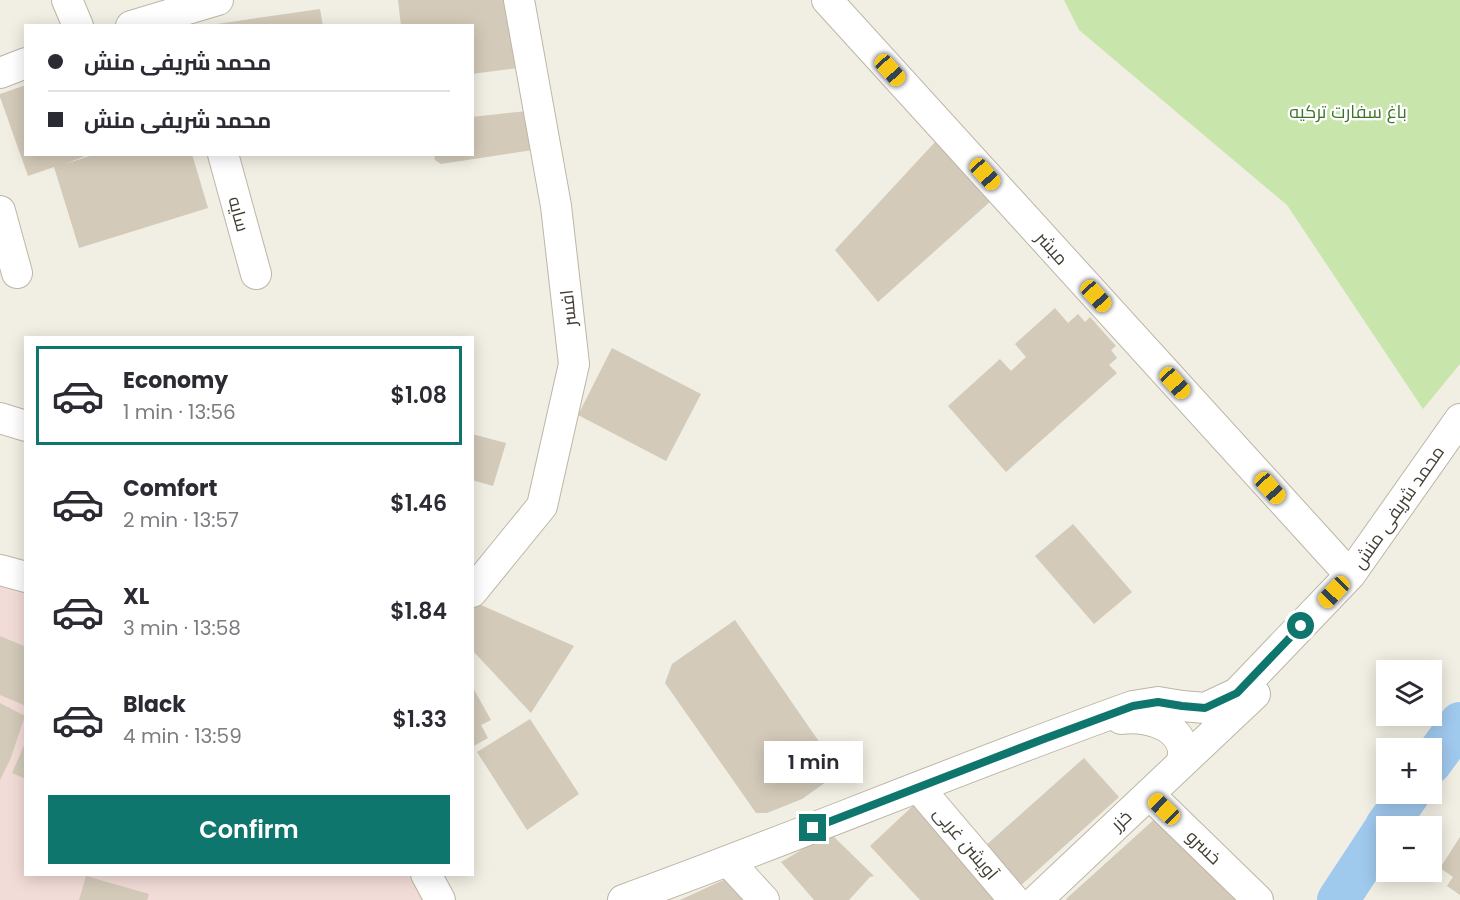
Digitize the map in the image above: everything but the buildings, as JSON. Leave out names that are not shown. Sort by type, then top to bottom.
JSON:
[{"type":"street","points":[[67,0],[77,24]]},
{"type":"street","points":[[145,24],[186,18],[218,0]]},
{"type":"street","name":"افسر","points":[[474,587],[483,563],[542,506],[574,364],[556,206],[519,0]]},
{"type":"street","name":"مبشر","points":[[827,0],[1350,575]]},
{"type":"street","points":[[0,73],[24,64]]},
{"type":"street","name":"سایه","points":[[224,156],[256,274]]},
{"type":"street","points":[[0,211],[17,273]]},
{"type":"street","points":[[0,418],[24,425]]},
{"type":"street","name":"محمد شریفی منش","points":[[623,900],[729,862],[918,787],[1133,706],[1158,702],[1205,708],[1237,693],[1350,575],[1460,419]]},
{"type":"street","name":"محمد شریفی منش","points":[[1258,691],[1360,585],[1460,450]]},
{"type":"street","points":[[0,570],[24,576]]},
{"type":"street","name":"خزر","points":[[1037,900],[1258,691]]},
{"type":"street","points":[[1082,724],[1129,717],[1161,723],[1176,735],[1183,749],[1181,764]]},
{"type":"street","name":"آویشن غربی","points":[[918,787],[1014,900]]},
{"type":"street","name":"خسرو","points":[[1149,794],[1258,900]]},
{"type":"street","points":[[729,862],[764,900]]},
{"type":"street","points":[[427,876],[440,900]]},
{"type":"shaded area","points":[[0,585],[24,592],[24,876],[414,876],[427,900],[0,900]]},
{"type":"green space","name":"باغ سفارت ترکیه","points":[[1064,0],[1460,0],[1460,364],[1423,409],[1287,205],[1079,30]]},
{"type":"waterway","points":[[1442,748],[1460,723]]},
{"type":"waterway","points":[[1393,816],[1402,804]]},
{"type":"waterway","points":[[1338,900],[1376,842]]},
{"type":"route","points":[[813,828],[1133,706],[1158,702],[1205,708],[1237,693],[1301,626]]}]
